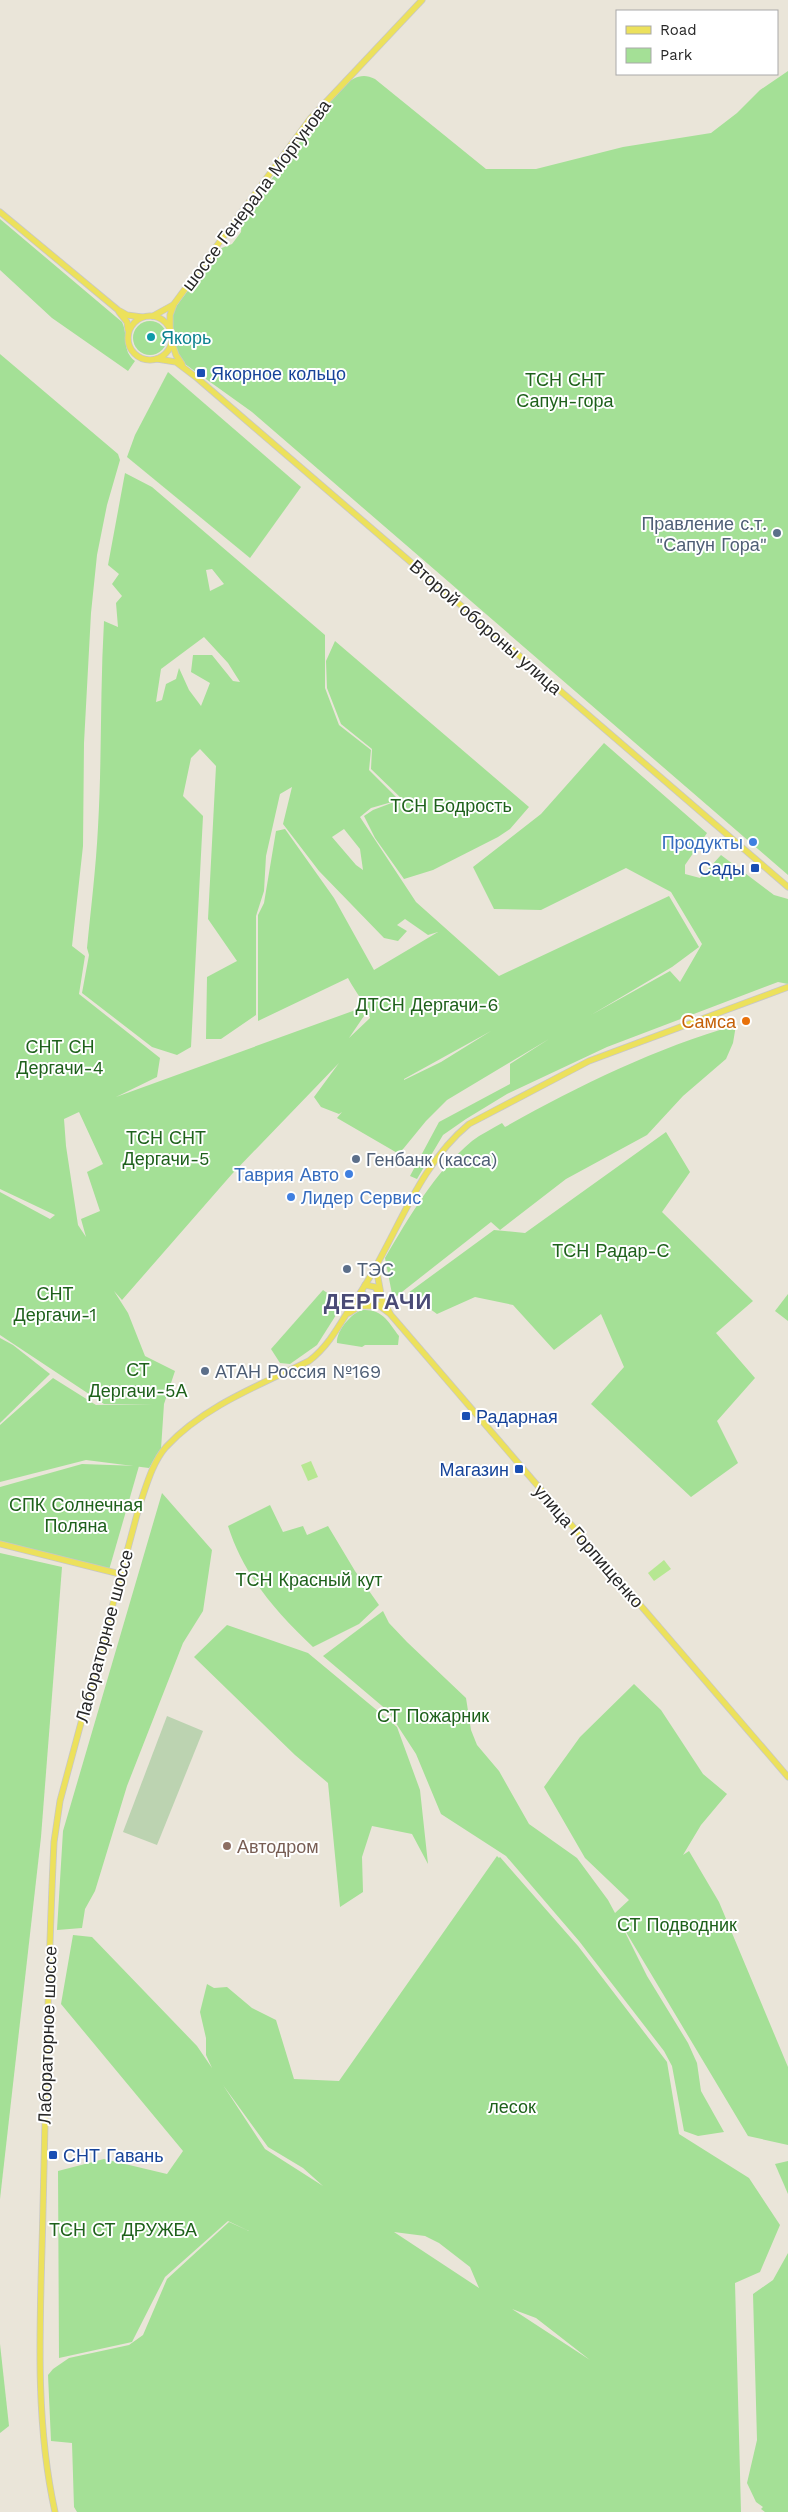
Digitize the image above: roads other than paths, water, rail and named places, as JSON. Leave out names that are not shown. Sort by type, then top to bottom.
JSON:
[{"type":"main road","name":"шоссе Генерала Моргунова","points":[[174,304],[310,119],[422,0]]},
{"type":"main road","points":[[0,212],[118,310],[127,322],[129,346],[136,355],[146,360],[157,359],[168,351],[172,342],[170,315],[174,304]]},
{"type":"main road","points":[[118,310],[131,316],[154,316],[167,310],[174,304]]},
{"type":"main road","points":[[154,316],[165,321],[170,329]]},
{"type":"main road","points":[[128,332],[133,323],[142,317]]},
{"type":"main road","name":"Второй обороны улица","points":[[172,342],[176,355],[184,367]]},
{"type":"main road","name":"Второй обороны улица","points":[[157,359],[171,360],[184,367],[788,887]]},
{"type":"main road","name":"Лабораторное шоссе","points":[[56,2512],[46,2471],[40,2401],[40,2285],[54,1842],[60,1802],[120,1574],[148,1482],[165,1448],[218,1406],[312,1359],[329,1341],[376,1267],[433,1164],[456,1134],[469,1124],[589,1062],[788,987]]},
{"type":"main road","name":"улица Горпищенко","points":[[376,1267],[382,1300],[391,1315],[788,1777]]},
{"type":"main road","points":[[365,1285],[373,1286],[382,1300]]},
{"type":"main road","points":[[360,1292],[366,1298],[374,1298],[377,1290]]},
{"type":"main road","name":"улица Горпищенко","points":[[366,1298],[391,1315]]},
{"type":"main road","points":[[346,1316],[360,1306],[377,1306]]},
{"type":"main road","points":[[0,1544],[120,1574]]},
{"type":"place","name":"Якорь","points":[[151,337]]},
{"type":"place","name":"Якорное кольцо","points":[[201,373]]},
{"type":"place","name":"Правление с.т. \"Сапун Гора\"","points":[[777,533]]},
{"type":"place","name":"Продукты","points":[[753,842]]},
{"type":"place","name":"Сады","points":[[755,868]]},
{"type":"place","name":"Самса","points":[[746,1021]]},
{"type":"place","name":"Генбанк (касса)","points":[[356,1159]]},
{"type":"place","name":"Таврия Авто","points":[[349,1174]]},
{"type":"place","name":"Лидер Сервис","points":[[291,1197]]},
{"type":"place","name":"ТЭС","points":[[347,1269]]},
{"type":"place","name":"АТАН Россия №169","points":[[205,1371]]},
{"type":"place","name":"Радарная","points":[[466,1416]]},
{"type":"place","name":"Магазин","points":[[519,1469]]},
{"type":"place","name":"Автодром","points":[[227,1846]]},
{"type":"place","name":"СНТ Гавань","points":[[53,2155]]},
{"type":"district","name":"ДЕРГАЧИ","points":[[378,1301]]},
{"type":"park label","name":"ТСН СНТ Сапун-гора","points":[[565,389]]},
{"type":"park label","name":"ТСН Бодрость","points":[[451,805]]},
{"type":"park label","name":"ДТСН Дергачи-6","points":[[427,1004]]},
{"type":"park label","name":"СНТ СН Дергачи-4","points":[[60,1056]]},
{"type":"park label","name":"ТСН СНТ Дергачи-5","points":[[166,1147]]},
{"type":"park label","name":"ТСН Радар-С","points":[[611,1250]]},
{"type":"park label","name":"СНТ Дергачи-1","points":[[55,1304]]},
{"type":"park label","name":"СТ Дергачи-5А","points":[[138,1379]]},
{"type":"park label","name":"СПК Солнечная Поляна","points":[[76,1514]]},
{"type":"park label","name":"ТСН Красный кут","points":[[309,1579]]},
{"type":"park label","name":"СТ Пожарник","points":[[433,1715]]},
{"type":"park label","name":"СТ Подводник","points":[[677,1924]]},
{"type":"park label","name":"лесок","points":[[512,2106]]},
{"type":"park label","name":"ТСН СТ ДРУЖБА","points":[[123,2229]]}]
